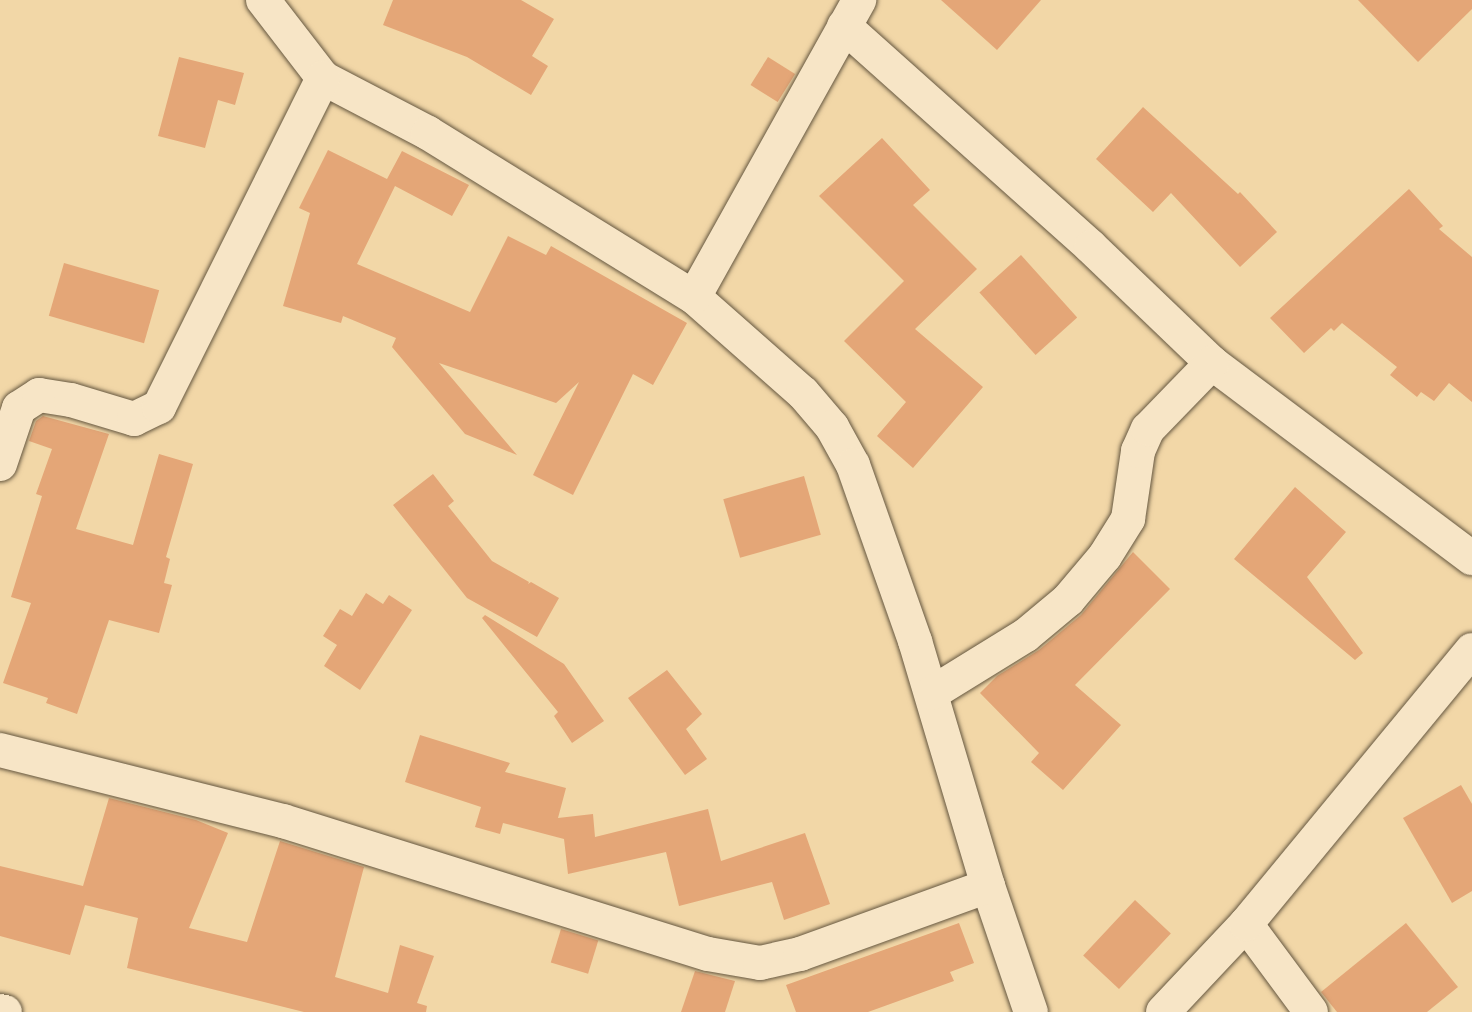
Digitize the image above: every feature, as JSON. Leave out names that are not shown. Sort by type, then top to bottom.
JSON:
[{"type":"street","points":[[263,0],[323,78],[428,133],[694,297],[803,393],[844,444],[932,693],[988,886],[1031,1012]]},
{"type":"street","points":[[694,297],[852,13],[1212,363],[1472,558]]},
{"type":"street","points":[[0,464],[19,408],[39,395],[71,400],[134,419],[159,407],[323,78]]},
{"type":"street","points":[[932,693],[1026,635],[1077,589],[1105,556],[1128,519],[1138,451],[1148,429],[1212,363]]},
{"type":"street","points":[[1163,1012],[1246,924],[1472,650]]},
{"type":"street","points":[[0,750],[283,821],[708,954],[760,963],[800,954],[988,886]]},
{"type":"street","points":[[1246,924],[1311,1012]]},
{"type":"building","points":[[393,0],[521,0],[554,19],[532,56],[548,66],[531,95],[467,57],[383,25]]},
{"type":"building","points":[[941,0],[1041,0],[997,50]]},
{"type":"building","points":[[1358,0],[1472,0],[1472,9],[1418,62]]},
{"type":"building","points":[[179,57],[244,73],[235,105],[218,100],[205,148],[158,136]]},
{"type":"building","points":[[768,57],[795,74],[778,102],[751,85]]},
{"type":"building","points":[[1143,107],[1238,194],[1240,192],[1277,232],[1240,267],[1171,193],[1153,212],[1096,159]]},
{"type":"building","points":[[882,138],[930,190],[913,205],[977,269],[915,329],[983,387],[913,468],[877,436],[906,402],[844,341],[904,281],[819,196]]},
{"type":"building","points":[[328,150],[387,179],[402,151],[469,185],[452,216],[395,186],[357,264],[470,312],[508,236],[546,255],[551,246],[687,323],[653,385],[633,374],[573,495],[533,475],[579,382],[556,403],[439,363],[517,455],[465,434],[392,347],[396,338],[343,316],[341,323],[283,306],[310,213],[299,208]]},
{"type":"building","points":[[1409,189],[1443,226],[1439,229],[1472,257],[1472,402],[1449,383],[1434,401],[1421,392],[1417,397],[1390,375],[1397,367],[1342,323],[1334,331],[1331,328],[1304,353],[1270,318]]},
{"type":"building","points":[[1021,255],[1077,317],[1036,355],[979,292]]},
{"type":"building","points":[[64,263],[159,290],[144,343],[49,316]]},
{"type":"building","points":[[43,416],[109,434],[76,529],[133,545],[159,454],[193,464],[166,557],[170,559],[164,583],[172,585],[159,633],[109,620],[77,714],[46,703],[48,698],[3,683],[31,603],[11,597],[42,496],[36,494],[52,449],[29,441],[36,421]]},
{"type":"building","points":[[433,474],[454,501],[448,506],[492,561],[528,584],[531,582],[559,598],[537,637],[467,598],[393,505]]},
{"type":"building","points":[[804,476],[821,535],[740,558],[723,499]]},
{"type":"building","points":[[1295,487],[1346,532],[1307,577],[1363,653],[1355,660],[1234,559]]},
{"type":"building","points":[[1133,552],[1170,589],[1075,685],[1121,725],[1063,790],[1031,762],[1039,753],[980,693],[997,676],[1039,650],[1081,615]]},
{"type":"building","points":[[366,593],[383,604],[389,595],[412,610],[360,690],[324,666],[337,645],[323,636],[340,609],[352,616]]},
{"type":"building","points":[[485,615],[564,664],[604,721],[572,743],[554,716],[558,712],[482,618]]},
{"type":"building","points":[[667,670],[702,714],[686,729],[707,759],[685,775],[628,698]]},
{"type":"building","points":[[420,735],[510,763],[505,772],[566,788],[558,818],[593,814],[595,837],[708,809],[721,861],[805,833],[830,904],[784,920],[772,882],[679,906],[666,852],[568,874],[564,839],[503,823],[500,834],[475,827],[481,807],[405,782]]},
{"type":"building","points":[[1461,785],[1472,804],[1472,891],[1452,903],[1403,818]]},
{"type":"building","points":[[109,798],[196,820],[228,833],[189,928],[247,942],[280,841],[364,867],[335,977],[388,993],[400,945],[434,956],[417,1003],[427,1006],[426,1012],[304,1012],[127,968],[138,918],[85,905],[70,955],[0,936],[0,866],[83,886]]},
{"type":"building","points":[[1135,900],[1171,933],[1119,989],[1083,956]]},
{"type":"building","points":[[959,923],[974,963],[950,972],[954,981],[868,1012],[796,1012],[786,985]]},
{"type":"building","points":[[1406,923],[1458,987],[1427,1012],[1337,1012],[1321,992]]},
{"type":"building","points":[[561,929],[598,940],[588,974],[551,962]]},
{"type":"building","points":[[695,971],[735,981],[725,1012],[681,1012]]}]
